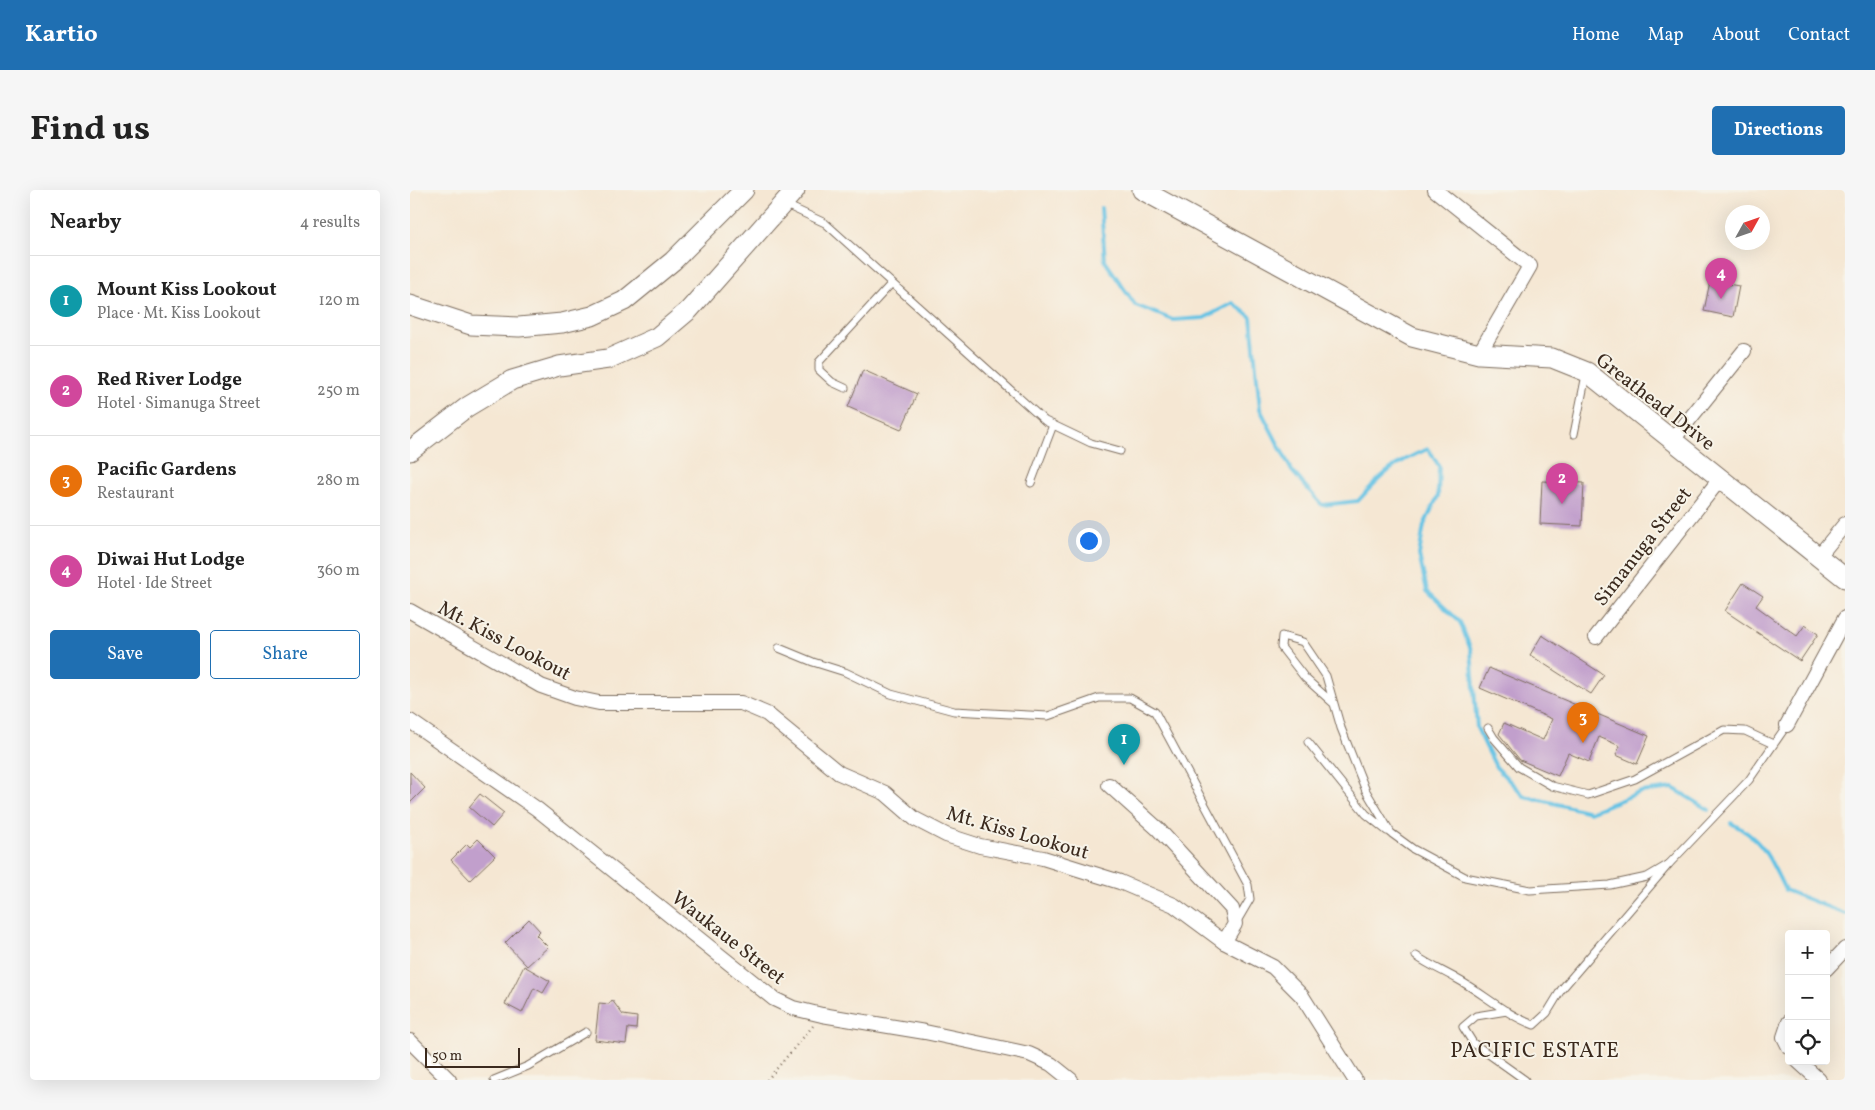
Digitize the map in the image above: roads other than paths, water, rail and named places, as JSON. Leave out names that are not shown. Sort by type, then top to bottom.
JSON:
[{"type":"street","points":[[410,305],[471,325],[519,327],[562,323],[592,316],[624,301],[673,261],[744,190]]},
{"type":"street","name":"Greathead Drive","points":[[1142,190],[1412,336],[1479,354],[1552,358],[1587,372],[1845,578]]},
{"type":"street","points":[[1435,190],[1530,266],[1479,354]]},
{"type":"street","points":[[410,451],[466,407],[512,380],[559,366],[608,359],[657,337],[688,310],[789,197]]},
{"type":"street","points":[[1672,441],[1744,351]]},
{"type":"street","name":"Simanuga Street","points":[[1596,637],[1720,479]]},
{"type":"street","points":[[1818,557],[1845,524]]},
{"type":"street","name":"Mt. Kiss Lookout","points":[[410,611],[541,686],[575,698],[599,703],[741,703],[767,714],[839,773],[885,793],[915,819],[946,835],[980,846],[1043,858],[1120,882],[1174,905],[1224,942],[1273,967],[1302,996],[1355,1080]]},
{"type":"street","points":[[1787,725],[1845,618]]},
{"type":"street","name":"Waukaue Street","points":[[410,722],[537,809],[774,999],[793,1008],[822,1015],[925,1032],[1029,1054],[1051,1064],[1071,1080]]},
{"type":"street","points":[[1109,784],[1158,829],[1232,909],[1235,924],[1224,942]]},
{"type":"street","points":[[1830,964],[1845,949]]},
{"type":"street","points":[[410,1040],[450,1080]]},
{"type":"street","points":[[1802,1065],[1818,1080]]},
{"type":"lane","points":[[789,197],[825,223],[1045,421],[1091,443],[1120,451]]},
{"type":"lane","points":[[845,388],[832,382],[819,370],[819,362],[891,284]]},
{"type":"lane","points":[[1574,434],[1587,372]]},
{"type":"lane","points":[[1031,483],[1052,425]]},
{"type":"lane","points":[[1334,704],[1305,678],[1280,647],[1282,636],[1302,642],[1326,676],[1341,728],[1366,791],[1390,833]]},
{"type":"lane","points":[[779,648],[845,672],[891,694],[954,711],[1048,716],[1099,698],[1130,698],[1155,712],[1248,885],[1250,899],[1235,924]]},
{"type":"lane","points":[[1416,956],[1520,1020],[1534,1025],[1548,1012],[1561,990],[1669,864],[1749,780],[1787,725]]},
{"type":"lane","points":[[1488,728],[1494,738],[1519,767],[1552,786],[1588,795],[1635,780],[1724,730],[1745,731],[1773,744]]},
{"type":"lane","points":[[1308,742],[1366,814],[1412,849],[1465,877],[1530,890],[1610,885],[1647,877],[1669,864]]},
{"type":"lane","points":[[1507,1011],[1476,1016],[1463,1027],[1473,1043],[1525,1080]]},
{"type":"lane","points":[[494,1080],[528,1066],[586,1032]]},
{"type":"waterway","points":[[1101,208],[1105,261],[1135,305],[1173,320],[1204,318],[1233,303],[1251,317],[1260,409],[1292,471],[1322,505],[1358,501],[1397,464],[1428,449],[1439,466],[1438,496],[1424,525],[1419,555],[1427,591],[1460,622],[1471,650],[1477,728],[1496,767],[1524,796],[1590,812],[1641,792],[1673,788],[1709,810]]},
{"type":"waterway","points":[[1731,823],[1742,829],[1758,843],[1770,859],[1785,890],[1845,914]]},
{"type":"place","name":"Diwai Hut Lodge","points":[[1721,299]]},
{"type":"place","name":"Red River Lodge","points":[[1562,504]]},
{"type":"place","name":"Pacific Gardens","points":[[1583,743]]},
{"type":"place","name":"Mount Kiss Lookout","points":[[1124,765]]},
{"type":"district","name":"PACIFIC ESTATE","points":[[1535,1050]]}]
